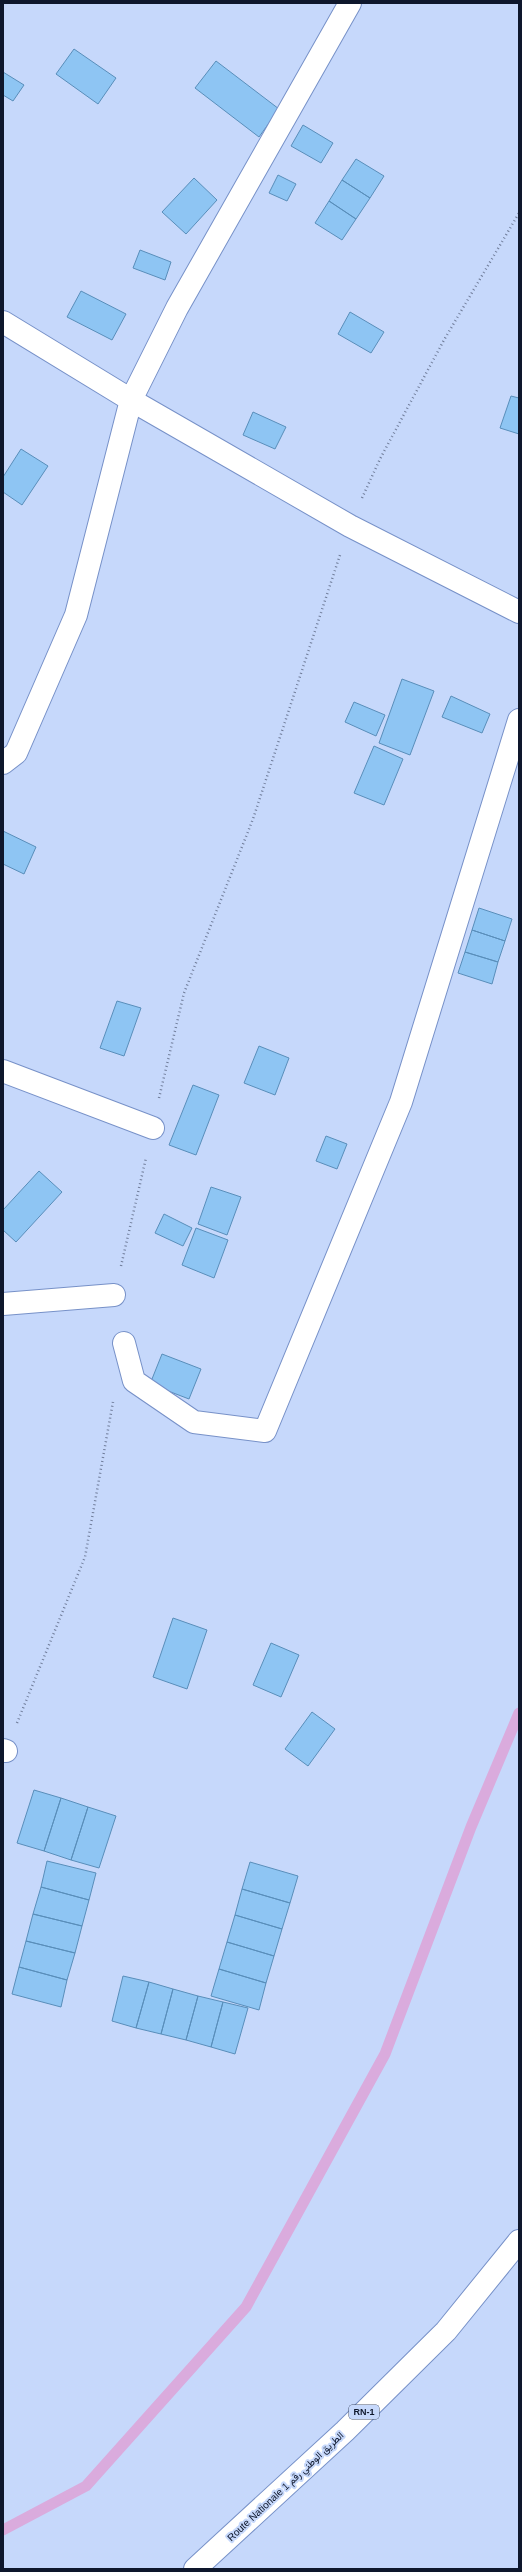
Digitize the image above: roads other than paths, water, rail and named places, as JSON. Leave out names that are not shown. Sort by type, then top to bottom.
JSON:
[{"type":"main road","points":[[3,763],[16,753],[76,615],[131,400],[177,308],[350,3]]},
{"type":"main road","points":[[3,322],[131,400],[350,526],[519,612]]},
{"type":"main road","points":[[124,1343],[134,1381],[194,1422],[265,1431],[401,1102],[519,720]]},
{"type":"main road","points":[[3,1071],[153,1128]]},
{"type":"main road","points":[[3,1304],[114,1295]]},
{"type":"main road","name":"Route Nationale الطريق الوطني رقم 1","points":[[195,2569],[345,2431],[446,2331],[519,2241]]},
{"type":"waterway","points":[[3,2530],[86,2486],[246,2307],[385,2054],[471,1827],[519,1713]]}]
